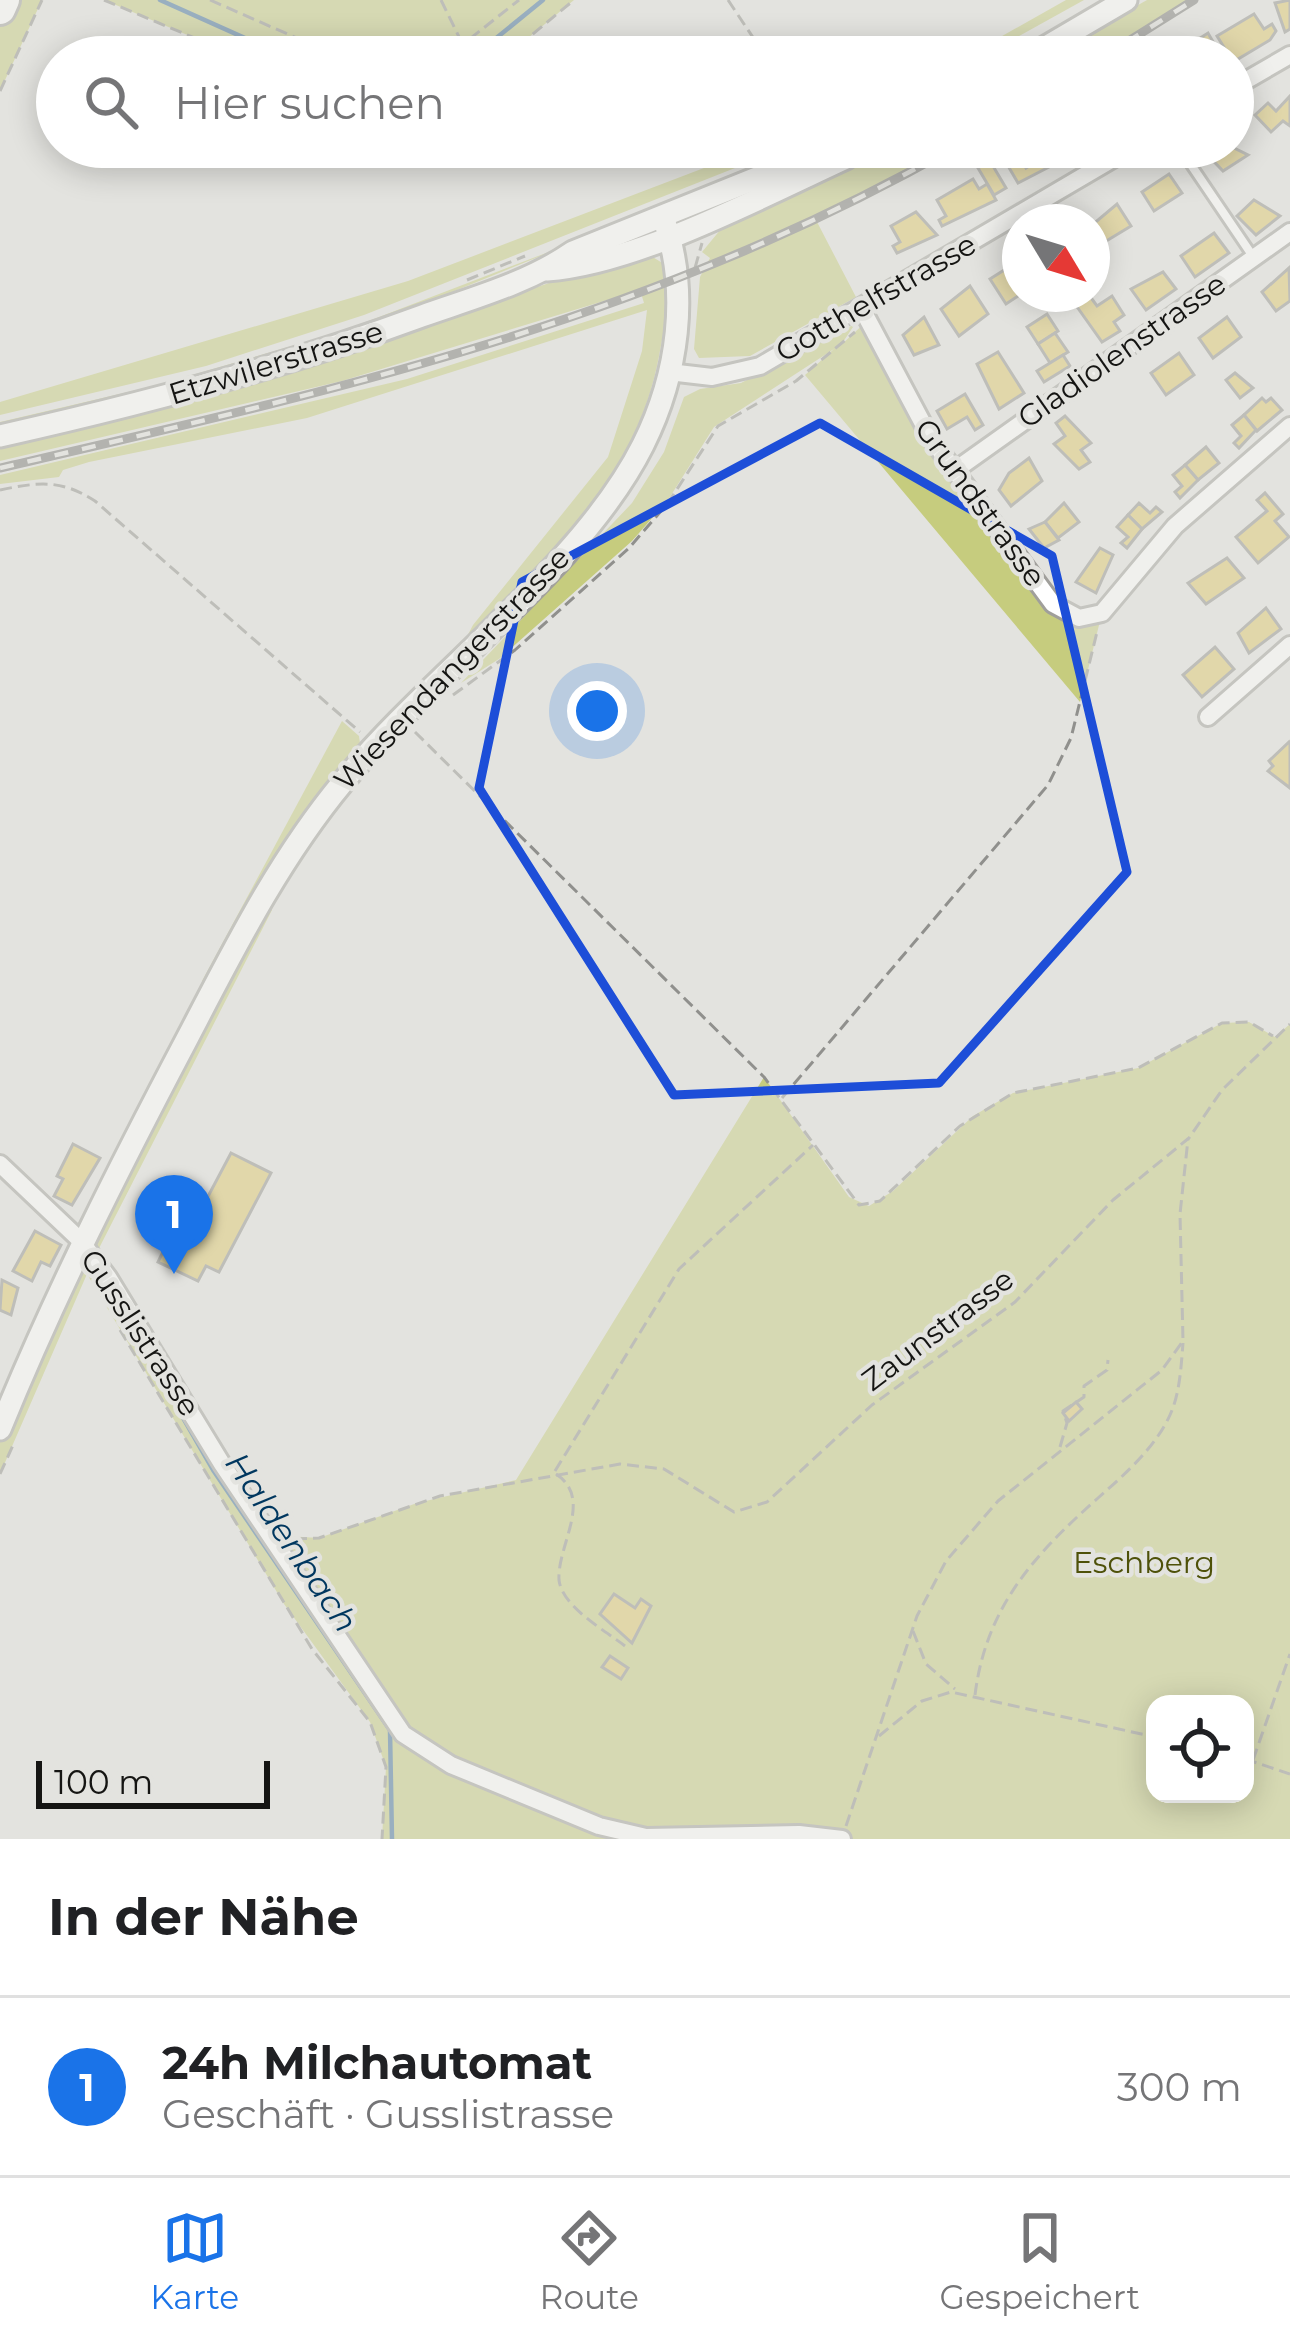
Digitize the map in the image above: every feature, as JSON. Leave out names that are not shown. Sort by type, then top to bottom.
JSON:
[{"type":"highway","points":[[0,9],[4,0]]},
{"type":"main road","points":[[1065,36],[1126,0]]},
{"type":"main road","name":"Etzwilerstrasse","points":[[666,225],[789,168]]},
{"type":"main road","name":"Etzwilerstrasse","points":[[0,436],[297,360],[538,262],[666,225],[819,168]]},
{"type":"main road","name":"Wiesendangerstrasse","points":[[9,1431],[81,1241],[260,903],[317,815],[375,745],[598,514],[645,441],[669,372],[678,309],[666,225]]},
{"type":"street","points":[[1254,76],[1290,55]]},
{"type":"street","name":"Gotthelfstrasse","points":[[669,372],[712,377],[745,371],[1097,168]]},
{"type":"street","name":"Gladiolenstrasse","points":[[955,471],[1290,232]]},
{"type":"street","name":"Grundstrasse","points":[[861,307],[915,413],[1053,604],[1079,618],[1102,614]]},
{"type":"street","points":[[1102,614],[1186,515],[1290,426]]},
{"type":"street","points":[[1208,717],[1290,645]]},
{"type":"street","name":"Gusslistrasse","points":[[0,1164],[81,1241],[403,1734],[451,1766],[599,1826],[646,1837],[842,1839]]},
{"type":"lane","points":[[1191,168],[1254,258]]},
{"type":"path","points":[[0,91],[42,0]]},
{"type":"path","points":[[104,0],[190,36]]},
{"type":"path","points":[[210,0],[292,36]]},
{"type":"path","points":[[441,0],[458,36]]},
{"type":"path","points":[[473,36],[519,0]]},
{"type":"path","points":[[530,36],[574,0]]},
{"type":"path","points":[[728,0],[752,36]]},
{"type":"path","points":[[695,285],[697,254],[712,234]]},
{"type":"path","points":[[464,281],[538,262]]},
{"type":"path","points":[[448,698],[514,650],[629,548],[668,503],[718,426],[796,381],[841,344]]},
{"type":"path","points":[[0,490],[43,482],[69,484],[95,501],[375,745]]},
{"type":"path","points":[[782,1098],[1048,785],[1071,738],[1102,614]]},
{"type":"path","points":[[411,729],[782,1098],[849,1197],[868,1206],[892,1191],[960,1126],[1012,1093],[1138,1068],[1232,1021],[1250,1022],[1275,1038]]},
{"type":"path","name":"Zaunstrasse","points":[[270,1535],[319,1538],[440,1496],[555,1473],[648,1465],[678,1476],[728,1510],[741,1513],[761,1507],[872,1405],[1015,1302],[1113,1201],[1189,1138],[1211,1103],[1290,1024]]},
{"type":"path","points":[[975,1695],[992,1627],[1017,1578],[1133,1465],[1164,1425],[1177,1391],[1184,1342],[1180,1214],[1189,1138]]},
{"type":"path","points":[[625,1646],[571,1603],[559,1582],[573,1501],[568,1482],[555,1473],[679,1269],[813,1144]]},
{"type":"path","points":[[121,1331],[312,1649],[370,1722],[388,1789],[382,1839]]},
{"type":"path","points":[[842,1839],[912,1629],[929,1588],[957,1546],[998,1501],[1162,1370],[1184,1342]]},
{"type":"path","points":[[1061,1449],[1059,1438],[1067,1423],[1063,1411],[1084,1397],[1084,1386],[1107,1370],[1108,1360]]},
{"type":"path","points":[[0,1474],[9,1431]]},
{"type":"path","points":[[912,1629],[926,1664],[959,1692]]},
{"type":"path","points":[[1254,1754],[1290,1654]]},
{"type":"path","points":[[878,1737],[922,1701],[959,1692],[1146,1736]]},
{"type":"path","points":[[1254,1761],[1290,1774]]},
{"type":"highlighted area","points":[[820,423],[1052,556],[1127,872],[939,1083],[674,1095],[479,788],[522,582]]},
{"type":"green space","points":[[0,0],[42,0],[0,91]]},
{"type":"green space","points":[[104,0],[574,0],[530,36],[190,36]]},
{"type":"green space","points":[[1066,0],[1084,0],[1019,36],[1002,36]]},
{"type":"green space","points":[[1147,0],[1194,0],[1137,36],[1083,36]]},
{"type":"green space","points":[[704,168],[735,168],[364,315],[206,366],[0,415],[0,402],[408,281]]},
{"type":"green space","points":[[833,168],[915,168],[816,220],[856,297],[750,356],[699,358],[694,349],[700,277],[710,258],[702,252],[721,229],[724,216]]},
{"type":"green space","points":[[580,240],[354,332],[212,376],[0,427],[0,422],[158,385],[340,332]]},
{"type":"green space","points":[[643,251],[664,264],[666,310],[647,401],[630,442],[583,516],[461,648],[473,625],[608,457],[642,351],[647,310],[307,418],[89,462],[63,470],[59,477],[0,484],[0,475],[407,379],[644,303],[640,290],[342,381],[0,461],[0,444],[370,344]]},
{"type":"green space","points":[[868,320],[909,402],[1053,604],[1102,613],[1080,702],[805,375],[834,349],[714,427],[668,500],[632,541],[499,659],[461,683],[632,503],[664,452],[684,397],[700,389],[741,383],[855,324],[841,345]]},
{"type":"green space","points":[[342,721],[359,736],[361,751],[208,985],[202,981]]},
{"type":"green space","name":"Eschberg","points":[[260,903],[272,910],[94,1258],[270,1535],[319,1538],[417,1503],[516,1480],[764,1077],[849,1197],[869,1206],[893,1191],[973,1116],[1013,1093],[1138,1068],[1222,1023],[1249,1022],[1275,1037],[1290,1024],[1290,1839],[382,1839],[386,1767],[370,1722],[284,1604],[87,1274],[0,1474],[0,1429]]},
{"type":"building","points":[[1290,0],[1290,29],[1285,32],[1275,3]]},
{"type":"building","points":[[1254,14],[1264,29],[1272,24],[1276,31],[1254,50],[1254,36],[1217,36]]},
{"type":"building","points":[[1290,96],[1290,126],[1283,121],[1271,132],[1255,115],[1268,103],[1276,111]]},
{"type":"building","points":[[978,168],[994,168],[1006,188],[994,195]]},
{"type":"building","points":[[1009,168],[1047,168],[1018,183]]},
{"type":"building","points":[[1169,174],[1182,193],[1154,211],[1142,192]]},
{"type":"building","points":[[973,179],[979,189],[987,184],[996,200],[942,226],[939,220],[946,216],[937,200]]},
{"type":"building","points":[[1254,200],[1280,216],[1256,235],[1237,216]]},
{"type":"building","points":[[1117,204],[1131,226],[1110,239],[1110,210]]},
{"type":"building","points":[[916,212],[937,235],[897,253],[893,246],[900,242],[891,226]]},
{"type":"building","points":[[1214,233],[1229,253],[1195,277],[1181,256]]},
{"type":"building","points":[[1289,268],[1290,301],[1276,311],[1262,292]]},
{"type":"building","points":[[1002,271],[1002,298],[990,279]]},
{"type":"building","points":[[1163,272],[1176,289],[1146,310],[1131,289]]},
{"type":"building","points":[[970,286],[988,314],[959,336],[941,309]]},
{"type":"building","points":[[1112,296],[1124,315],[1114,322],[1120,331],[1102,342],[1081,312],[1110,312]]},
{"type":"building","points":[[1047,314],[1058,331],[1038,344],[1027,327]]},
{"type":"building","points":[[924,317],[939,345],[914,355],[903,335]]},
{"type":"building","points":[[1227,317],[1241,337],[1213,358],[1199,338]]},
{"type":"building","points":[[1055,333],[1068,352],[1050,363],[1038,344]]},
{"type":"building","points":[[998,352],[1024,393],[999,409],[977,364]]},
{"type":"building","points":[[1179,353],[1194,375],[1166,395],[1151,373]]},
{"type":"building","points":[[1063,355],[1070,366],[1044,382],[1037,371]]},
{"type":"building","points":[[1235,373],[1253,388],[1240,398],[1226,380]]},
{"type":"building","points":[[965,394],[983,425],[975,430],[967,417],[947,429],[937,411]]},
{"type":"building","points":[[1262,398],[1266,402],[1271,398],[1282,410],[1257,431],[1244,415]]},
{"type":"building","points":[[1244,415],[1256,430],[1239,448],[1234,443],[1241,436],[1232,425]]},
{"type":"building","points":[[1065,416],[1091,443],[1081,450],[1090,462],[1079,469],[1054,444],[1065,436],[1056,423]]},
{"type":"building","points":[[1206,447],[1219,463],[1198,480],[1185,465]]},
{"type":"building","points":[[1029,458],[1042,481],[1011,506],[999,490],[1009,473]]},
{"type":"building","points":[[1185,465],[1198,480],[1180,498],[1175,492],[1182,486],[1173,475]]},
{"type":"building","points":[[1265,493],[1283,514],[1275,521],[1289,537],[1258,563],[1236,537],[1267,511],[1257,500]]},
{"type":"building","points":[[1064,503],[1079,522],[1058,538],[1045,522]]},
{"type":"building","points":[[1139,503],[1150,513],[1156,507],[1162,512],[1142,529],[1128,515]]},
{"type":"building","points":[[1128,515],[1142,529],[1127,548],[1121,543],[1128,537],[1117,527]]},
{"type":"building","points":[[1045,522],[1059,540],[1044,548],[1029,529]]},
{"type":"building","points":[[1100,548],[1113,555],[1096,593],[1076,582]]},
{"type":"building","points":[[1227,558],[1244,578],[1206,604],[1188,583]]},
{"type":"building","points":[[1266,608],[1281,629],[1249,653],[1238,633]]},
{"type":"building","points":[[1215,647],[1234,669],[1202,697],[1183,675]]},
{"type":"building","points":[[1289,742],[1290,788],[1268,771],[1273,766],[1269,761]]},
{"type":"building","points":[[73,1144],[100,1158],[72,1205],[54,1196],[63,1179],[57,1176]]},
{"type":"building","points":[[231,1153],[271,1173],[219,1272],[206,1266],[198,1281],[158,1262],[181,1214],[195,1221]]},
{"type":"building","points":[[35,1231],[61,1245],[50,1266],[41,1262],[32,1281],[13,1271]]},
{"type":"building","points":[[2,1280],[18,1288],[11,1315],[0,1310]]},
{"type":"building","points":[[1076,1402],[1082,1409],[1069,1421],[1063,1413]]},
{"type":"building","points":[[614,1594],[635,1608],[641,1599],[651,1606],[632,1643],[600,1614]]},
{"type":"building","points":[[610,1656],[628,1668],[621,1679],[602,1667]]},
{"type":"waterway","points":[[160,0],[240,36]]},
{"type":"waterway","points":[[499,36],[543,0]]},
{"type":"waterway","name":"Haldenbach","points":[[149,1359],[213,1470],[390,1730],[392,1839]]},
{"type":"railway","points":[[1137,36],[1194,0]]},
{"type":"railway","points":[[0,468],[250,409],[490,344],[723,260],[915,168]]},
{"type":"place","name":"24h Milchautomat","points":[[174,1274]]}]
